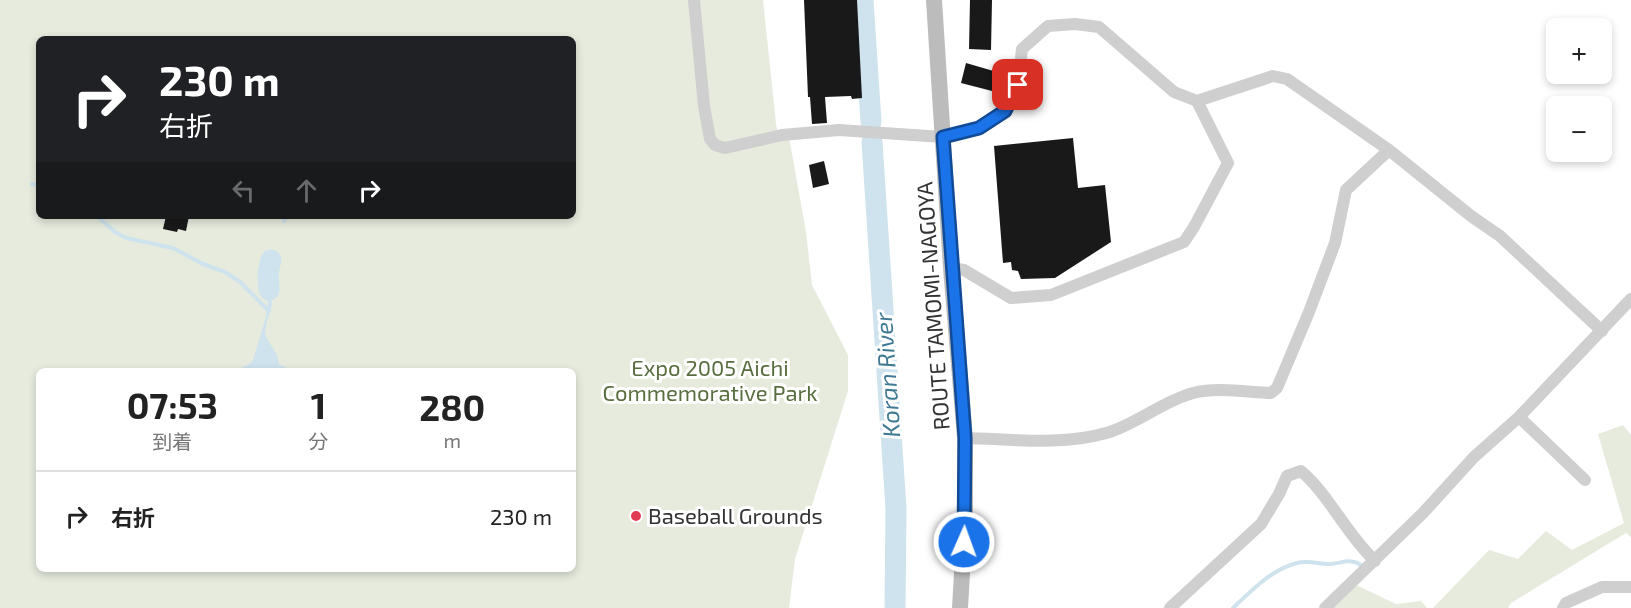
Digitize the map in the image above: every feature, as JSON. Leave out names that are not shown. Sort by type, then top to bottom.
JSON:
[{"type":"main road","name":"ROUTE TAMOMI-NAGOYA","points":[[934,0],[951,268],[965,438],[965,521],[960,608]]},
{"type":"street","points":[[694,0],[704,106],[710,140],[715,145],[725,148],[782,135],[839,130],[943,137],[979,128],[1005,111],[1018,85],[1022,49],[1048,26],[1075,24],[1099,27],[1174,92],[1197,101],[1273,76],[1287,79],[1389,150],[1471,216],[1500,236],[1602,331]]},
{"type":"street","points":[[951,268],[964,270],[1011,298],[1051,295],[1184,242],[1228,163],[1197,101]]},
{"type":"street","points":[[965,438],[1074,440],[1109,433],[1194,393],[1214,391],[1270,393],[1277,388],[1335,243],[1346,190],[1389,150]]},
{"type":"street","points":[[1325,608],[1423,513],[1474,457],[1519,417],[1631,299]]},
{"type":"street","points":[[1519,417],[1585,480]]},
{"type":"street","points":[[1170,608],[1261,524],[1280,494],[1287,476],[1301,471],[1312,480],[1347,530],[1375,561]]},
{"type":"street","points":[[1563,608],[1566,603],[1602,587],[1631,587]]},
{"type":"green space","name":"Expo 2005 Aichi Commemorative Park","points":[[0,0],[763,0],[776,124],[779,138],[789,137],[806,232],[812,285],[848,355],[848,391],[795,559],[789,608],[0,608]]},
{"type":"green space","points":[[1623,425],[1631,435],[1631,537],[1626,533],[1511,603],[1508,608],[1433,608],[1489,550],[1518,559],[1546,531],[1572,550],[1624,523],[1598,434]]},
{"type":"green space","points":[[1356,585],[1396,604],[1421,601],[1427,608],[1332,608]]},
{"type":"water","points":[[268,310],[270,311],[266,336],[277,355],[279,364],[287,368],[241,368],[251,363]]},
{"type":"building","points":[[804,0],[857,0],[862,98],[825,97],[827,123],[812,124],[810,97],[808,97]]},
{"type":"building","points":[[970,0],[992,0],[991,50],[969,49]]},
{"type":"building","points":[[966,63],[997,72],[992,91],[961,83]]},
{"type":"building","points":[[1073,138],[1078,188],[1105,185],[1111,242],[1055,278],[1021,279],[1018,271],[1012,270],[1011,262],[1003,263],[994,146]]},
{"type":"building","points":[[824,161],[829,184],[813,188],[809,165]]},
{"type":"building","points":[[165,219],[188,219],[186,231],[163,229]]},
{"type":"waterway","name":"Koran River","points":[[863,0],[871,122]]},
{"type":"waterway","name":"Koran River","points":[[872,142],[896,509],[895,608]]},
{"type":"waterway","points":[[32,184],[36,185]]},
{"type":"waterway","points":[[100,219],[126,238],[173,248],[203,264],[225,272],[240,282],[269,311]]},
{"type":"waterway","points":[[269,290],[268,273],[271,260]]},
{"type":"waterway","points":[[268,312],[269,295]]},
{"type":"waterway","points":[[1233,608],[1262,581],[1288,566],[1305,562],[1330,564],[1350,561],[1361,565]]},
{"type":"place","name":"Baseball Grounds","points":[[636,516]]},
{"type":"route","points":[[964,542],[965,438],[943,137],[979,128],[1005,111],[1018,85]]}]
